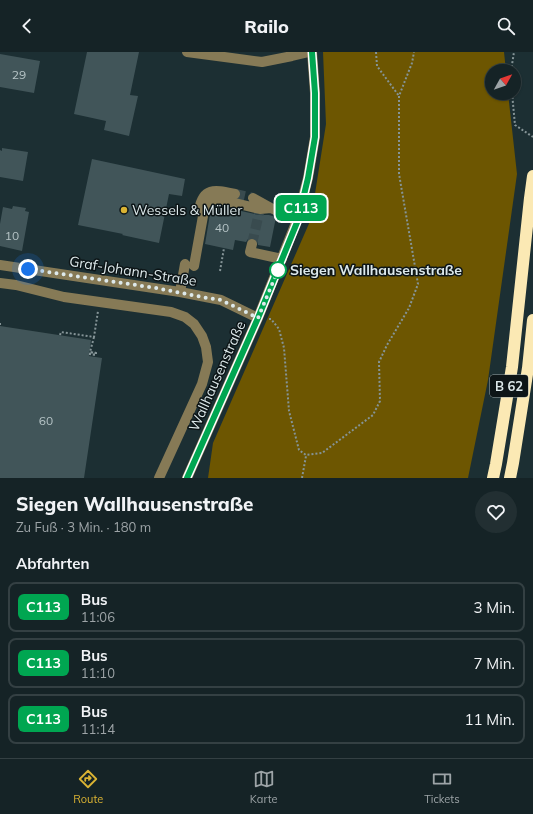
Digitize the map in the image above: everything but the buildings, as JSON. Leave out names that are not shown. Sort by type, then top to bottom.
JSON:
[{"type":"highway","name":"B 62","points":[[493,478],[511,374],[533,176]]},
{"type":"highway","name":"B 62","points":[[510,478],[528,368],[533,320]]},
{"type":"street","points":[[187,52],[262,62],[310,52]]},
{"type":"street","name":"Wallhausenstraße","points":[[186,478],[258,318],[298,220],[308,178],[315,137],[315,93],[310,52]]},
{"type":"street","points":[[189,265],[200,202],[204,196],[210,192],[218,190],[235,194]]},
{"type":"street","points":[[254,198],[271,208],[298,220]]},
{"type":"street","points":[[180,292],[205,205],[211,200],[218,199],[259,211],[271,208]]},
{"type":"street","points":[[252,244],[250,252],[282,259]]},
{"type":"street","name":"Graf-Johann-Straße","points":[[0,266],[180,292],[221,300],[258,318]]},
{"type":"street","points":[[0,283],[64,297],[170,312],[185,317],[194,324],[202,336],[206,347],[208,362],[202,384],[159,478]]},
{"type":"path","points":[[376,52],[377,66],[400,96]]},
{"type":"path","points":[[258,318],[271,319],[279,329],[284,348],[289,411],[299,450],[306,455],[322,453],[373,415],[380,401],[380,362],[409,308],[418,284],[399,174],[400,96],[412,63],[414,52]]},
{"type":"path","points":[[512,64],[514,52]]},
{"type":"path","points":[[513,100],[515,125],[533,137]]},
{"type":"path","points":[[220,271],[224,248]]},
{"type":"path","points":[[89,354],[96,355],[96,353],[90,352],[90,354],[95,355],[96,353],[90,352],[94,337],[99,302]]},
{"type":"path","points":[[60,335],[61,332],[65,334],[94,337]]},
{"type":"path","points":[[302,478],[306,455]]},
{"type":"shaded area","points":[[323,52],[504,52],[505,64],[485,64],[485,100],[509,100],[517,174],[488,380],[468,478],[208,478],[213,443],[311,219],[326,124]]},
{"type":"tunnel","points":[[235,194],[253,198]]},
{"type":"tunnel","points":[[252,244],[259,213]]},
{"type":"bus line","name":"C113","points":[[187,478],[258,318],[298,220],[308,178],[315,137],[315,93],[312,52]]},
{"type":"place","name":"Wessels & Müller","points":[[124,210]]},
{"type":"place","name":"Siegen Wallhausenstraße","points":[[278,270]]},
{"type":"route","points":[[28,269],[156,288],[221,300],[258,318],[278,270]]}]
